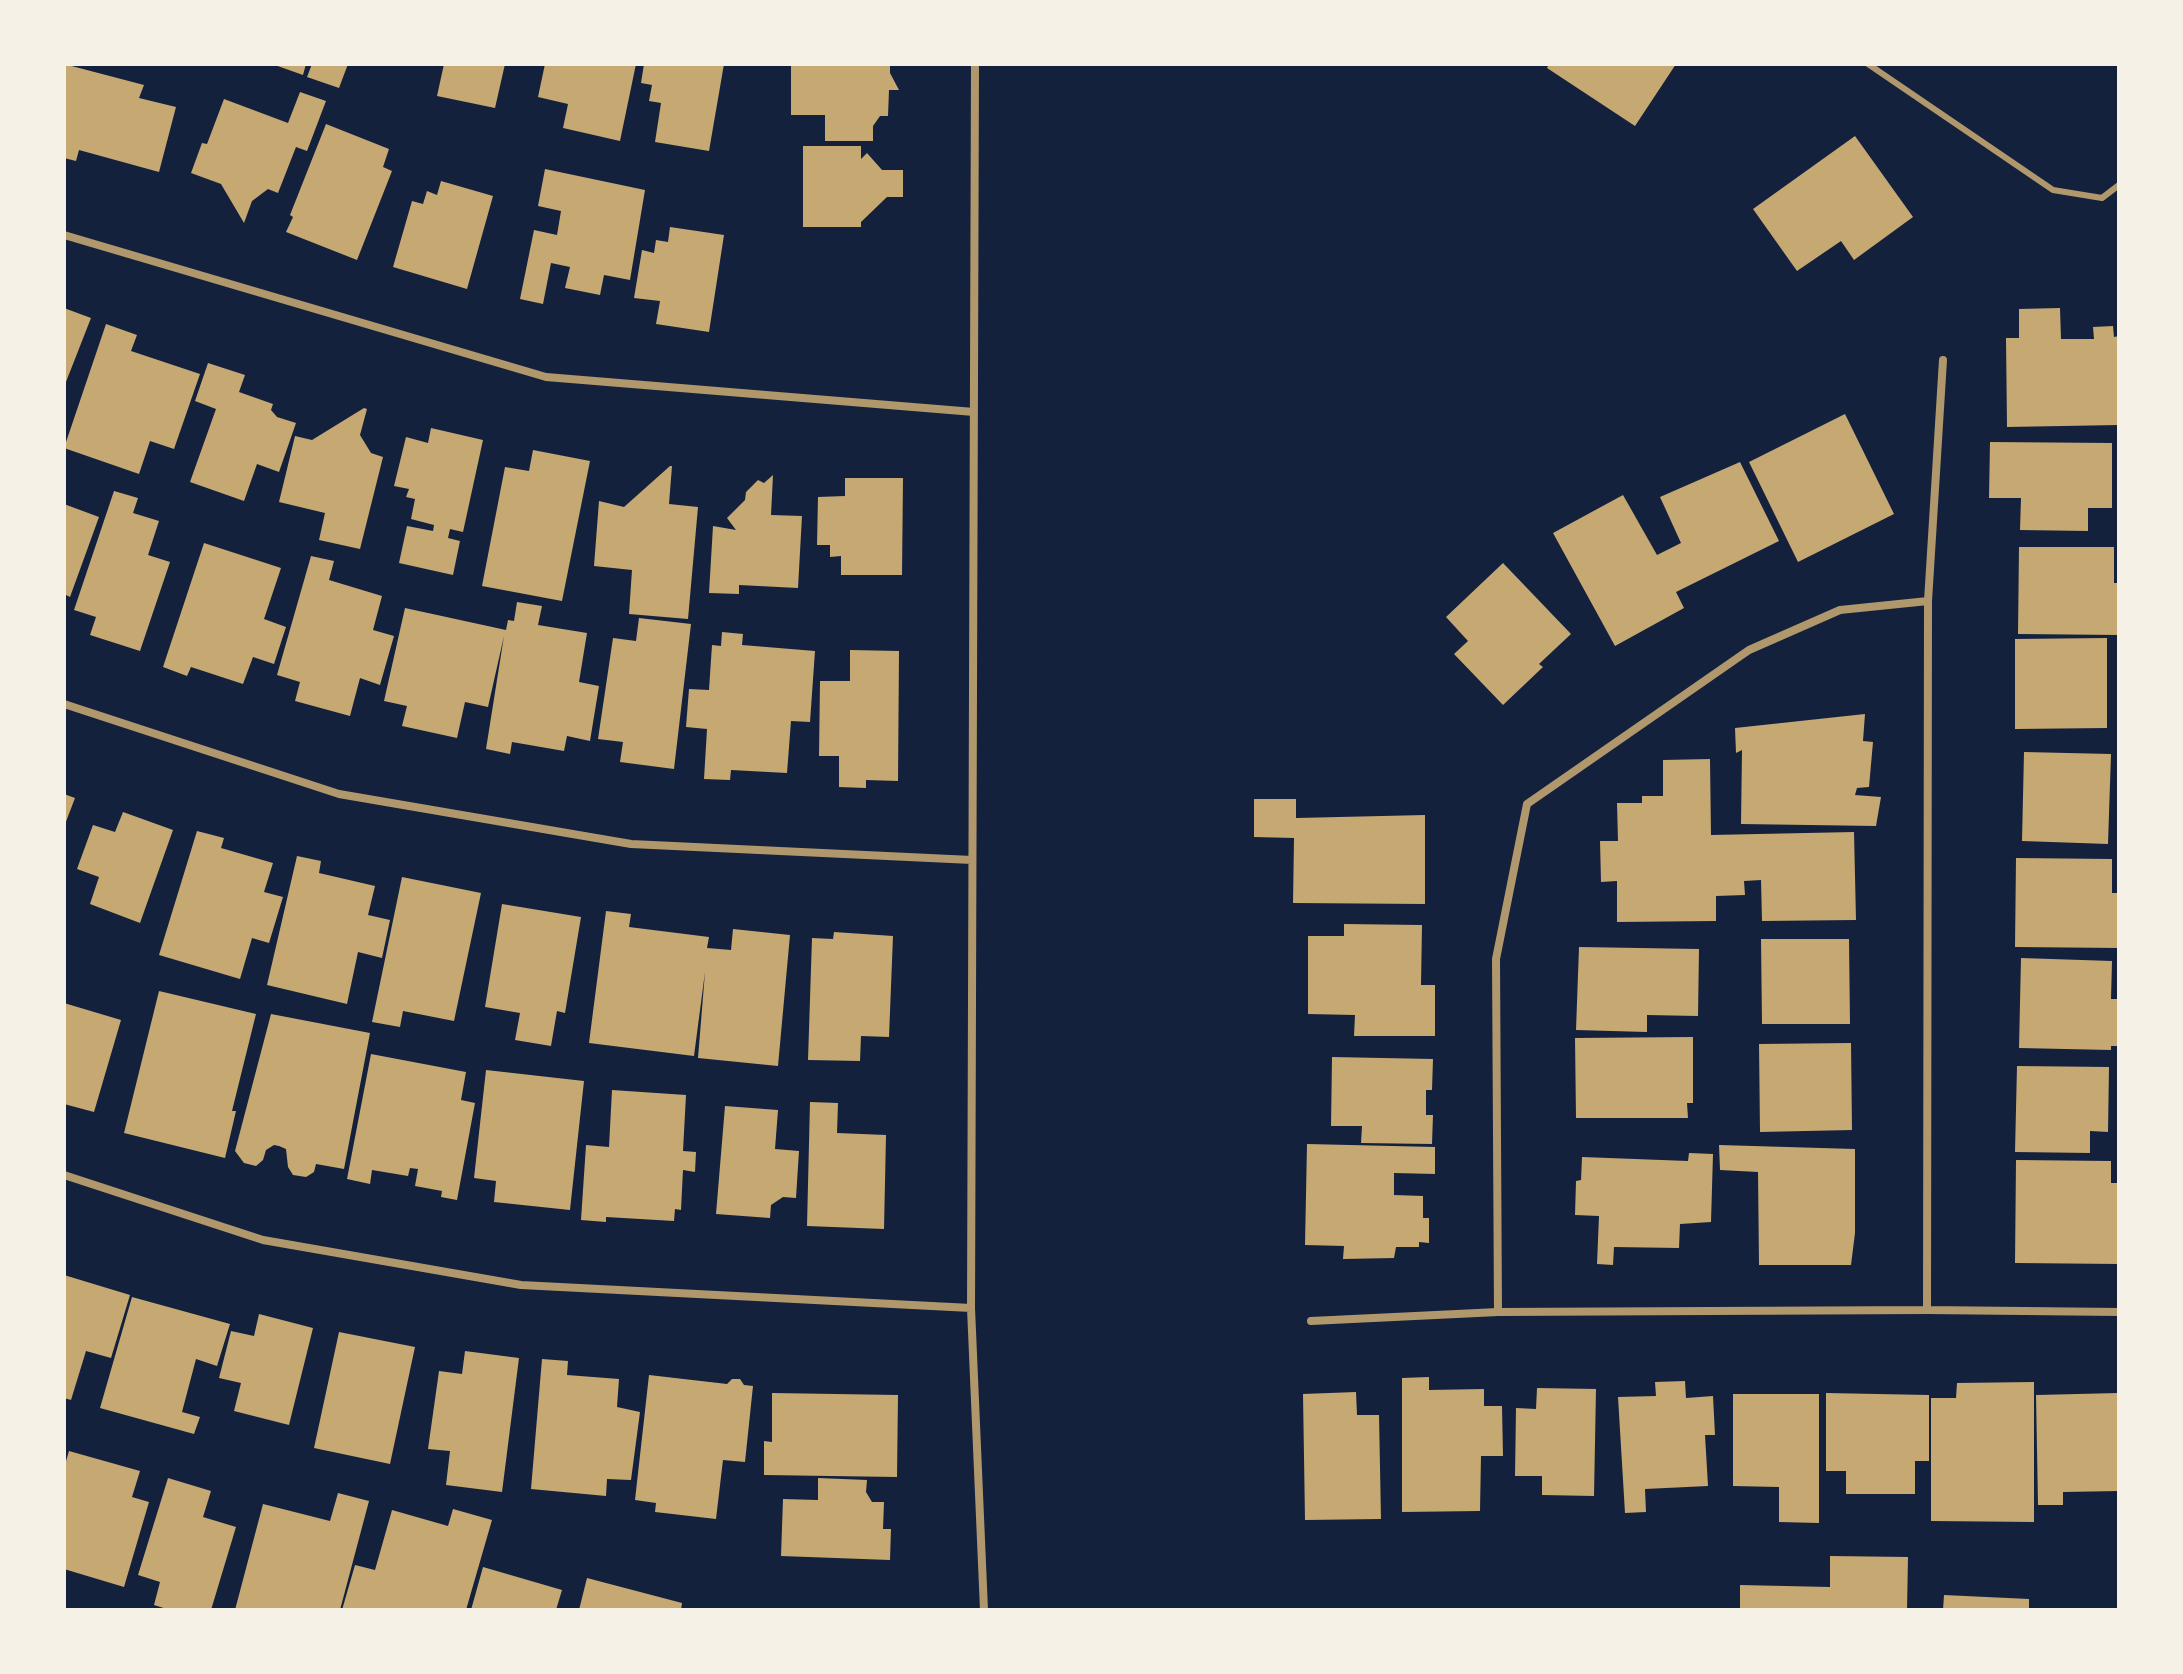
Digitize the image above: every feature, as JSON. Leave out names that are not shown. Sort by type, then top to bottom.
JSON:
[{"type":"street","points":[[975,64],[971,1308],[984,1610]]},
{"type":"street","points":[[64,235],[546,377],[974,412]]},
{"type":"street","points":[[1927,1310],[1928,601],[1943,360]]},
{"type":"street","points":[[1498,1312],[1496,959],[1527,804],[1749,650],[1840,610],[1928,601]]},
{"type":"street","points":[[64,704],[339,794],[631,844],[972,860]]},
{"type":"street","points":[[64,1175],[263,1240],[521,1285],[971,1308]]},
{"type":"street","points":[[1311,1321],[1498,1312],[2119,1312]]},
{"type":"lane","points":[[1868,64],[2053,190],[2102,198],[2119,185]]},
{"type":"building","points":[[64,64],[144,85],[139,98],[176,107],[159,172],[79,150],[76,161],[64,158]]},
{"type":"building","points":[[272,64],[306,64],[303,75]]},
{"type":"building","points":[[312,64],[348,64],[339,88],[307,77]]},
{"type":"building","points":[[444,64],[505,64],[495,108],[437,96]]},
{"type":"building","points":[[545,64],[636,64],[620,141],[563,128],[568,104],[538,97]]},
{"type":"building","points":[[644,64],[724,64],[709,151],[655,142],[661,103],[649,101],[652,85],[641,83]]},
{"type":"building","points":[[791,64],[890,64],[890,73],[899,90],[889,90],[888,116],[880,116],[873,126],[873,141],[825,141],[825,115],[791,115]]},
{"type":"building","points":[[1549,64],[1676,64],[1635,126],[1547,68]]},
{"type":"building","points":[[300,92],[326,101],[307,151],[296,147],[278,193],[268,189],[252,201],[244,223],[221,184],[191,173],[202,143],[207,144],[224,99],[288,123]]},
{"type":"building","points":[[326,124],[389,149],[383,167],[392,171],[357,260],[286,232]]},
{"type":"building","points":[[1855,136],[1913,217],[1854,260],[1841,241],[1797,271],[1753,209]]},
{"type":"building","points":[[803,146],[861,146],[861,159],[867,153],[882,170],[903,170],[903,197],[887,197],[861,222],[861,227],[803,227]]},
{"type":"building","points":[[545,169],[645,190],[630,280],[604,275],[600,295],[565,288],[570,267],[551,263],[543,304],[520,299],[534,230],[557,235],[561,211],[538,206]]},
{"type":"building","points":[[441,181],[493,196],[467,289],[393,267],[412,201],[423,204],[427,191],[437,195]]},
{"type":"building","points":[[670,227],[724,235],[709,332],[656,324],[660,301],[634,298],[642,250],[654,253],[656,240],[668,242]]},
{"type":"building","points":[[64,308],[91,318],[64,387]]},
{"type":"building","points":[[2060,308],[2061,339],[2094,339],[2093,327],[2113,326],[2114,337],[2119,336],[2119,425],[2007,427],[2006,338],[2019,338],[2019,309]]},
{"type":"building","points":[[106,324],[137,335],[131,351],[200,374],[174,449],[150,441],[139,474],[64,448]]},
{"type":"building","points":[[208,363],[245,375],[239,392],[273,404],[271,410],[277,417],[296,423],[279,472],[257,464],[244,501],[190,482],[216,409],[195,401]]},
{"type":"building","points":[[367,409],[360,435],[371,453],[383,457],[360,549],[319,540],[325,513],[279,502],[295,436],[312,440]]},
{"type":"building","points":[[1845,414],[1894,514],[1798,562],[1749,462]]},
{"type":"building","points":[[431,428],[483,440],[463,532],[450,529],[448,538],[460,541],[453,575],[399,563],[407,526],[433,531],[434,525],[411,519],[415,499],[406,497],[409,489],[394,486],[406,437],[428,443]]},
{"type":"building","points":[[1990,442],[2112,443],[2112,508],[2088,508],[2088,531],[2020,530],[2021,498],[1989,498]]},
{"type":"building","points":[[533,450],[590,461],[562,601],[482,586],[505,467],[529,471]]},
{"type":"building","points":[[1740,462],[1779,541],[1676,592],[1684,608],[1615,646],[1553,533],[1623,495],[1657,555],[1681,543],[1660,497]]},
{"type":"building","points":[[670,466],[669,504],[698,507],[688,619],[629,614],[632,570],[594,566],[599,501],[624,507]]},
{"type":"building","points":[[773,475],[771,515],[802,516],[798,588],[739,585],[739,594],[709,593],[713,526],[736,530],[727,518],[745,500],[746,492],[758,480],[764,483]]},
{"type":"building","points":[[845,478],[903,478],[902,575],[841,575],[841,556],[830,557],[830,545],[817,545],[818,497],[845,496]]},
{"type":"building","points":[[114,491],[138,498],[133,513],[159,521],[148,555],[170,562],[140,651],[90,635],[96,617],[74,610]]},
{"type":"building","points":[[64,504],[99,517],[70,597],[64,594]]},
{"type":"building","points":[[204,543],[281,568],[264,619],[286,627],[274,664],[253,657],[243,684],[191,667],[187,676],[163,667]]},
{"type":"building","points":[[2019,547],[2114,547],[2114,583],[2119,583],[2119,635],[2018,634]]},
{"type":"building","points":[[311,556],[334,561],[329,580],[382,596],[373,630],[394,636],[380,685],[360,678],[350,716],[295,701],[300,682],[277,675]]},
{"type":"building","points":[[1503,563],[1571,634],[1539,664],[1543,667],[1503,705],[1454,654],[1468,641],[1446,617]]},
{"type":"building","points":[[517,602],[542,606],[538,625],[587,633],[579,682],[599,686],[590,741],[567,736],[564,751],[512,742],[510,754],[486,749],[504,636],[488,707],[465,702],[457,738],[402,726],[407,706],[384,701],[405,608],[506,630],[508,620],[514,621]]},
{"type":"building","points":[[639,618],[691,624],[674,769],[620,762],[623,742],[598,739],[613,638],[636,641]]},
{"type":"building","points":[[722,632],[743,634],[742,645],[815,651],[810,722],[791,721],[787,773],[731,770],[730,780],[704,779],[707,729],[686,727],[689,689],[709,690],[712,645],[721,646]]},
{"type":"building","points":[[2107,638],[2107,728],[2015,729],[2015,639]]},
{"type":"building","points":[[850,650],[899,651],[898,781],[866,780],[866,788],[839,787],[839,756],[819,756],[820,681],[850,681]]},
{"type":"building","points":[[1865,714],[1863,741],[1873,742],[1869,787],[1857,788],[1855,795],[1881,797],[1876,826],[1741,824],[1742,750],[1736,753],[1735,728]]},
{"type":"building","points":[[2024,752],[2111,754],[2108,844],[2022,841]]},
{"type":"building","points":[[1710,759],[1711,835],[1854,832],[1856,920],[1762,921],[1761,880],[1744,881],[1745,895],[1716,896],[1716,921],[1617,922],[1617,881],[1601,882],[1600,841],[1618,841],[1617,803],[1642,803],[1642,796],[1663,796],[1663,760]]},
{"type":"building","points":[[64,794],[75,798],[64,827]]},
{"type":"building","points":[[1254,799],[1296,799],[1296,818],[1425,815],[1425,904],[1293,903],[1294,838],[1254,837]]},
{"type":"building","points":[[123,812],[173,830],[140,923],[90,904],[99,877],[77,869],[93,825],[115,832]]},
{"type":"building","points":[[197,831],[224,838],[221,848],[273,863],[264,892],[283,897],[269,943],[252,938],[240,979],[159,955]]},
{"type":"building","points":[[297,856],[321,861],[319,873],[375,886],[368,915],[390,920],[382,958],[358,952],[347,1004],[267,985]]},
{"type":"building","points":[[2016,858],[2112,859],[2112,893],[2119,893],[2119,948],[2015,947]]},
{"type":"building","points":[[402,877],[481,893],[454,1021],[403,1011],[400,1027],[372,1022]]},
{"type":"building","points":[[502,904],[581,917],[565,1013],[557,1011],[551,1046],[515,1040],[520,1013],[485,1007]]},
{"type":"building","points":[[606,911],[631,914],[629,927],[709,937],[707,948],[731,950],[733,929],[790,935],[778,1066],[698,1058],[705,972],[694,1056],[589,1043]]},
{"type":"building","points":[[1344,924],[1422,925],[1421,985],[1435,985],[1435,1036],[1354,1036],[1355,1015],[1308,1014],[1308,936],[1344,936]]},
{"type":"building","points":[[834,932],[893,936],[889,1037],[861,1036],[860,1061],[808,1060],[812,938],[833,939]]},
{"type":"building","points":[[1761,939],[1849,939],[1850,1024],[1762,1024]]},
{"type":"building","points":[[1579,947],[1699,949],[1698,1016],[1647,1015],[1647,1032],[1576,1030]]},
{"type":"building","points":[[2021,958],[2112,961],[2111,999],[2119,999],[2119,1046],[2111,1046],[2111,1050],[2019,1048]]},
{"type":"building","points":[[159,991],[256,1014],[232,1111],[236,1111],[225,1158],[124,1133]]},
{"type":"building","points":[[64,1003],[121,1020],[94,1112],[64,1104]]},
{"type":"building","points":[[271,1014],[370,1033],[344,1169],[316,1164],[314,1172],[306,1177],[293,1175],[288,1167],[286,1149],[279,1146],[274,1145],[266,1150],[263,1160],[256,1166],[244,1163],[235,1151]]},
{"type":"building","points":[[1693,1037],[1693,1103],[1687,1103],[1688,1118],[1576,1118],[1575,1038]]},
{"type":"building","points":[[1851,1043],[1852,1130],[1760,1132],[1759,1044]]},
{"type":"building","points":[[371,1054],[466,1072],[461,1100],[475,1103],[457,1200],[441,1197],[442,1191],[415,1186],[418,1169],[410,1168],[408,1176],[372,1170],[370,1184],[347,1179]]},
{"type":"building","points":[[1332,1057],[1433,1059],[1432,1090],[1426,1090],[1426,1115],[1433,1115],[1432,1144],[1361,1143],[1362,1126],[1331,1126]]},
{"type":"building","points":[[2017,1066],[2109,1067],[2108,1132],[2090,1131],[2090,1153],[2015,1152]]},
{"type":"building","points":[[486,1070],[584,1081],[570,1210],[494,1202],[496,1181],[474,1178]]},
{"type":"building","points":[[612,1090],[686,1095],[683,1151],[696,1152],[695,1172],[683,1170],[681,1210],[675,1209],[674,1221],[606,1217],[606,1222],[581,1220],[586,1145],[609,1147]]},
{"type":"building","points":[[810,1102],[838,1103],[837,1133],[886,1135],[884,1229],[807,1226]]},
{"type":"building","points":[[725,1106],[778,1110],[775,1149],[799,1151],[796,1198],[783,1197],[771,1205],[770,1218],[716,1214]]},
{"type":"building","points":[[1307,1144],[1435,1147],[1435,1174],[1394,1173],[1394,1195],[1423,1196],[1423,1218],[1429,1218],[1429,1243],[1419,1242],[1419,1247],[1396,1247],[1394,1258],[1343,1259],[1344,1246],[1305,1245]]},
{"type":"building","points":[[1719,1145],[1855,1149],[1855,1233],[1851,1265],[1759,1265],[1758,1172],[1720,1170]]},
{"type":"building","points":[[1689,1153],[1713,1154],[1711,1222],[1680,1224],[1679,1248],[1614,1247],[1613,1265],[1597,1264],[1599,1216],[1575,1215],[1576,1181],[1581,1180],[1582,1157],[1688,1161]]},
{"type":"building","points":[[2016,1160],[2111,1161],[2111,1183],[2119,1183],[2119,1264],[2015,1263]]},
{"type":"building","points":[[64,1275],[130,1295],[111,1358],[86,1351],[71,1400],[64,1398]]},
{"type":"building","points":[[132,1297],[230,1324],[217,1366],[196,1359],[182,1412],[200,1417],[194,1434],[100,1408]]},
{"type":"building","points":[[259,1314],[313,1328],[289,1425],[234,1411],[241,1383],[219,1378],[231,1331],[254,1336]]},
{"type":"building","points":[[339,1332],[415,1347],[390,1464],[314,1448]]},
{"type":"building","points":[[465,1351],[519,1358],[502,1492],[446,1485],[450,1451],[428,1449],[439,1371],[462,1374]]},
{"type":"building","points":[[542,1359],[568,1361],[567,1375],[619,1379],[617,1407],[640,1412],[631,1480],[607,1479],[606,1496],[531,1489]]},
{"type":"building","points":[[649,1375],[727,1384],[732,1379],[740,1379],[744,1385],[753,1386],[745,1462],[723,1460],[716,1519],[655,1512],[656,1503],[635,1500]]},
{"type":"building","points":[[1429,1377],[1429,1390],[1484,1389],[1484,1406],[1502,1406],[1503,1456],[1481,1456],[1480,1511],[1402,1512],[1402,1378]]},
{"type":"building","points":[[1685,1381],[1686,1398],[1713,1396],[1715,1435],[1705,1435],[1708,1486],[1645,1489],[1646,1512],[1625,1513],[1618,1397],[1656,1396],[1655,1382]]},
{"type":"building","points":[[2034,1382],[2034,1522],[1931,1521],[1931,1398],[1956,1398],[1957,1383]]},
{"type":"building","points":[[1537,1388],[1596,1389],[1594,1496],[1542,1495],[1542,1476],[1515,1476],[1516,1408],[1536,1409]]},
{"type":"building","points":[[1356,1392],[1357,1415],[1379,1415],[1381,1519],[1305,1520],[1303,1394]]},
{"type":"building","points":[[772,1393],[898,1395],[897,1477],[764,1475],[764,1441],[772,1442]]},
{"type":"building","points":[[1826,1393],[1929,1395],[1929,1461],[1915,1461],[1915,1494],[1846,1494],[1846,1471],[1826,1471]]},
{"type":"building","points":[[2119,1393],[2119,1491],[2063,1492],[2063,1505],[2038,1505],[2036,1395]]},
{"type":"building","points":[[1733,1394],[1819,1394],[1819,1523],[1779,1522],[1779,1487],[1733,1486]]},
{"type":"building","points":[[69,1451],[140,1471],[132,1497],[149,1502],[124,1587],[64,1569],[64,1468]]},
{"type":"building","points":[[168,1478],[211,1491],[203,1517],[236,1527],[211,1610],[170,1610],[154,1605],[160,1582],[138,1575]]},
{"type":"building","points":[[818,1478],[867,1480],[866,1492],[872,1502],[884,1502],[883,1529],[891,1529],[890,1560],[781,1556],[783,1499],[818,1500]]},
{"type":"building","points":[[338,1493],[369,1501],[340,1610],[235,1610],[263,1504],[330,1521]]},
{"type":"building","points":[[453,1509],[492,1520],[466,1610],[342,1610],[355,1565],[375,1570],[392,1510],[448,1526]]},
{"type":"building","points":[[1830,1556],[1908,1557],[1907,1610],[1740,1610],[1740,1585],[1830,1587]]},
{"type":"building","points":[[483,1567],[562,1590],[556,1610],[471,1610]]},
{"type":"building","points":[[587,1578],[682,1603],[681,1610],[579,1610]]},
{"type":"building","points":[[1944,1595],[2029,1599],[2029,1610],[1943,1610]]}]
